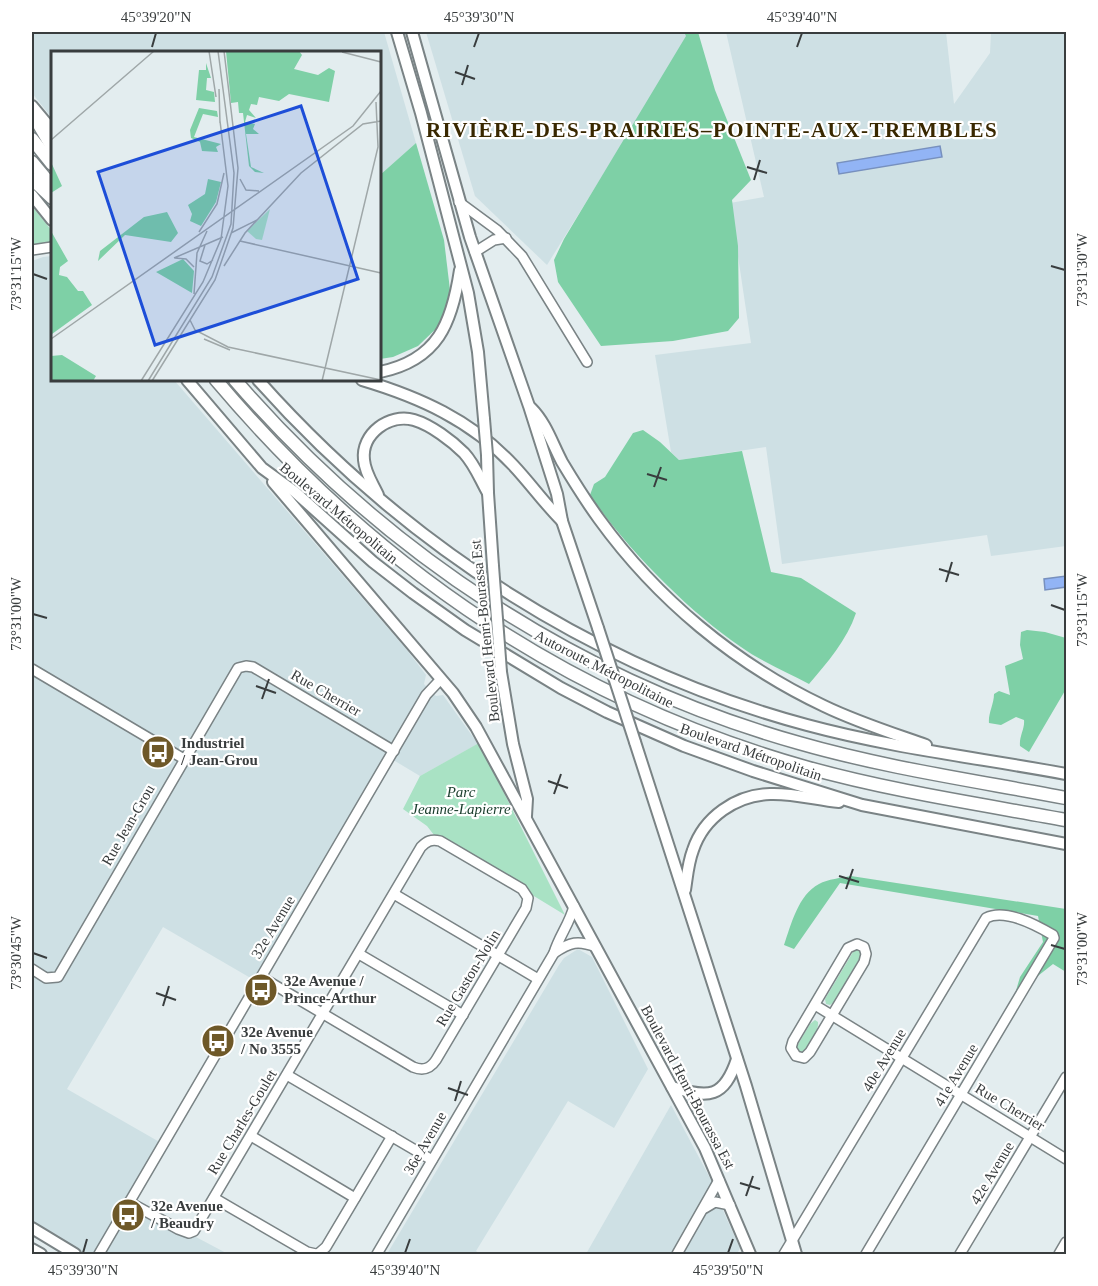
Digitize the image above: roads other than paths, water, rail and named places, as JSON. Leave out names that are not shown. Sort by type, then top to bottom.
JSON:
[{"type":"highway","points":[[32,113],[51,145]]},
{"type":"highway","points":[[32,139],[51,163]]},
{"type":"highway","points":[[32,162],[51,185]]},
{"type":"highway","points":[[32,179],[51,197]]},
{"type":"highway","name":"Autoroute Métropolitaine","points":[[217,381],[285,457],[374,540],[471,612],[573,674],[677,723],[787,762],[872,784],[1066,820]]},
{"type":"highway","name":"Autoroute Métropolitaine","points":[[236,381],[305,456],[357,504],[402,540],[445,574],[492,605],[586,659],[688,706],[798,743],[875,762],[1066,798]]},
{"type":"main road","name":"Boulevard Henri-Bourassa Est","points":[[397,32],[454,241],[474,324],[487,455],[501,672],[510,732],[527,799],[526,816],[705,1148],[750,1254]]},
{"type":"main road","points":[[412,32],[459,202],[529,406],[557,494],[562,521],[737,1059],[796,1254]]},
{"type":"main road","points":[[32,106],[51,129]]},
{"type":"main road","points":[[32,195],[51,219]]},
{"type":"main road","points":[[454,241],[475,252]]},
{"type":"main road","points":[[381,372],[412,360],[424,352],[439,336],[448,323],[453,309],[460,267]]},
{"type":"main road","name":"Boulevard Métropolitain","points":[[188,381],[262,468],[295,492],[347,540],[412,593],[487,645],[607,712],[684,746],[753,771],[862,805],[1066,844]]},
{"type":"main road","points":[[259,381],[330,455],[381,500],[439,546],[512,597],[575,633],[647,668],[725,699],[800,723],[873,741],[1066,774]]},
{"type":"main road","points":[[365,381],[421,400],[468,426],[512,463],[544,503],[562,521]]},
{"type":"main road","points":[[529,406],[541,418],[580,492],[615,541],[665,596],[704,631],[763,673],[823,706],[876,728],[952,753]]},
{"type":"main road","points":[[381,500],[367,472],[364,450],[376,429],[401,418],[423,423],[459,449],[475,466],[488,493]]},
{"type":"main road","points":[[262,468],[460,702],[481,734],[526,816]]},
{"type":"main road","points":[[684,894],[692,853],[699,836],[714,817],[738,801],[757,795],[772,794],[862,805]]},
{"type":"main road","points":[[672,1087],[699,1095],[716,1091],[729,1080],[737,1059]]},
{"type":"main road","points":[[32,1229],[75,1254]]},
{"type":"main road","points":[[32,1249],[41,1254]]},
{"type":"street","points":[[459,202],[506,238],[529,266],[587,362]]},
{"type":"street","points":[[475,252],[494,240],[506,238]]},
{"type":"street","points":[[32,250],[51,247]]},
{"type":"street","name":"Rue Cherrier","points":[[242,666],[253,668],[394,751]]},
{"type":"street","name":"Rue Jean-Grou","points":[[32,969],[46,978],[58,977],[183,759],[236,670],[242,666]]},
{"type":"street","points":[[32,669],[183,759]]},
{"type":"street","name":"32e Avenue","points":[[99,1254],[426,695],[441,679]]},
{"type":"street","name":"Rue Charles-Goulet","points":[[129,1202],[178,1229],[189,1233],[197,1227],[421,847],[429,840],[440,841],[522,889],[528,898]]},
{"type":"street","points":[[394,894],[538,979]]},
{"type":"street","name":"Rue Gaston-Nolin","points":[[324,1013],[413,1067],[426,1069],[436,1060],[463,1015],[526,908],[528,898]]},
{"type":"street","name":"36e Avenue","points":[[377,1254],[554,953],[558,939],[571,918],[574,906]]},
{"type":"street","name":"40e Avenue","points":[[784,1254],[986,918],[993,915],[1028,921]]},
{"type":"street","name":"41e Avenue","points":[[867,1254],[1054,938],[1053,935],[1028,921]]},
{"type":"street","points":[[554,953],[574,942],[596,947]]},
{"type":"street","points":[[856,944],[864,946],[866,954],[864,962],[831,1017],[810,1052],[804,1058],[796,1056],[790,1048],[793,1041],[848,948],[856,944]]},
{"type":"street","points":[[359,954],[463,1015]]},
{"type":"street","points":[[261,977],[324,1013]]},
{"type":"street","name":"Rue Cherrier","points":[[815,1005],[831,1017],[1066,1159]]},
{"type":"street","points":[[287,1075],[432,1160]]},
{"type":"street","name":"42e Avenue","points":[[960,1254],[1066,1077]]},
{"type":"street","points":[[251,1136],[355,1197]]},
{"type":"street","points":[[214,1198],[307,1252],[317,1254],[326,1247],[392,1136]]},
{"type":"street","points":[[677,1254],[719,1180]]},
{"type":"street","points":[[705,1208],[715,1202],[730,1205]]},
{"type":"street","points":[[1059,1254],[1066,1242]]},
{"type":"water","points":[[940,146],[942,157],[839,174],[837,163]]},
{"type":"water","points":[[1066,576],[1066,587],[1045,590],[1044,579]]},
{"type":"place","name":"Industriel / Jean-Grou","points":[[158,752]]},
{"type":"place","name":"32e Avenue / Prince-Arthur","points":[[261,990]]},
{"type":"place","name":"32e Avenue / No 3555","points":[[218,1041]]},
{"type":"place","name":"32e Avenue / Beaudry","points":[[128,1215]]},
{"type":"district","name":"RIVIÈRE-DES-PRAIRIES–POINTE-AUX-TREMBLES","points":[[712,130]]},
{"type":"park label","name":"Parc Jeanne-Lapierre","points":[[461,800]]}]
